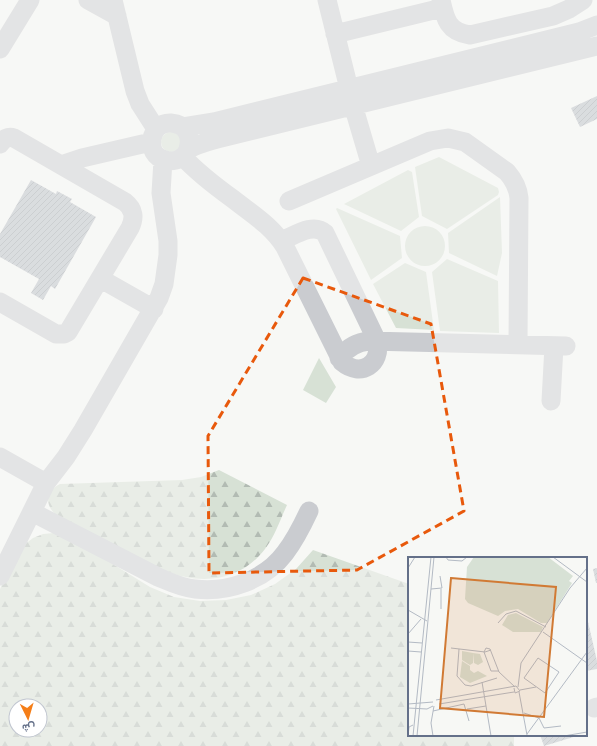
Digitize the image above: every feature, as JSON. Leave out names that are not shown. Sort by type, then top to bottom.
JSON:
[{"type":"lane","points":[[0,49],[30,0]]},
{"type":"lane","points":[[0,576],[46,484],[80,434],[156,304],[164,284],[168,255],[168,241],[156,146],[135,91],[115,8],[88,0]]},
{"type":"lane","points":[[327,0],[351,97],[371,166]]},
{"type":"lane","points":[[335,34],[442,4],[449,25],[454,30],[462,34],[470,35],[553,16],[569,9],[583,0]]},
{"type":"lane","points":[[156,146],[170,161],[177,160],[186,153],[218,139],[351,97],[579,32],[597,25]]},
{"type":"lane","points":[[183,127],[351,97],[597,46]]},
{"type":"lane","points":[[156,146],[162,125],[169,123],[177,124],[183,127],[190,138],[186,153]]},
{"type":"lane","points":[[0,144],[4,139],[14,138],[125,202],[129,205],[133,214],[132,223],[103,274],[71,329],[64,334],[56,334],[0,302]]},
{"type":"lane","points":[[289,201],[430,141],[448,138],[465,142],[507,172],[516,185],[519,198],[518,344]]},
{"type":"lane","points":[[68,169],[82,158],[156,146]]},
{"type":"lane","points":[[186,153],[210,182],[265,223],[281,241],[339,358],[347,366],[358,369],[363,368],[373,362],[378,352],[377,341],[325,233],[318,229],[309,229],[281,241]]},
{"type":"lane","points":[[103,274],[156,304]]},
{"type":"lane","points":[[339,358],[349,347],[362,341],[560,346],[551,402]]},
{"type":"lane","points":[[0,457],[46,484]]},
{"type":"lane","points":[[32,512],[176,585],[195,589],[215,590],[235,586],[253,579],[270,568],[284,554],[295,538],[309,511]]},
{"type":"highlighted area","points":[[303,278],[431,324],[464,511],[357,570],[209,573],[208,436]]},
{"type":"green space","points":[[171,132],[178,135],[181,142],[178,149],[171,152],[164,149],[161,142],[164,135]]},
{"type":"green space","points":[[439,157],[498,188],[499,192],[498,195],[447,229],[422,216],[415,167]]},
{"type":"green space","points":[[408,170],[412,172],[419,217],[401,231],[344,204]]},
{"type":"green space","points":[[500,197],[502,253],[497,276],[449,253],[448,233]]},
{"type":"green space","points":[[337,208],[400,236],[402,258],[371,280],[336,209]]},
{"type":"green space","points":[[425,226],[433,228],[439,232],[443,238],[445,246],[443,254],[439,260],[433,264],[425,266],[417,264],[411,260],[407,254],[405,246],[407,238],[411,232],[417,228]]},
{"type":"green space","points":[[447,259],[498,281],[499,333],[440,331],[432,272]]},
{"type":"green space","points":[[405,263],[426,272],[434,330],[396,328],[373,284]]},
{"type":"green space","points":[[319,358],[336,387],[326,403],[303,390]]},
{"type":"green space","points":[[219,470],[287,505],[272,539],[255,560],[232,574],[219,578],[192,578],[165,571],[56,515],[52,511],[48,502],[49,494],[60,484],[182,480],[201,477]]},
{"type":"green space","points":[[54,533],[74,540],[150,587],[174,597],[200,601],[226,600],[251,595],[275,584],[296,569],[313,550],[408,584],[408,736],[514,736],[514,746],[0,746],[0,589],[17,553],[33,538],[43,534]]},
{"type":"building","points":[[597,96],[597,119],[580,127],[571,108]]},
{"type":"building","points":[[31,180],[56,194],[57,191],[72,199],[70,202],[96,217],[55,289],[51,286],[43,300],[31,293],[39,279],[0,257],[0,234]]},
{"type":"building","points":[[597,568],[597,583],[596,583],[593,569]]},
{"type":"building","points":[[587,617],[597,661],[597,669],[587,671]]},
{"type":"building","points":[[540,736],[577,736],[544,746]]}]
